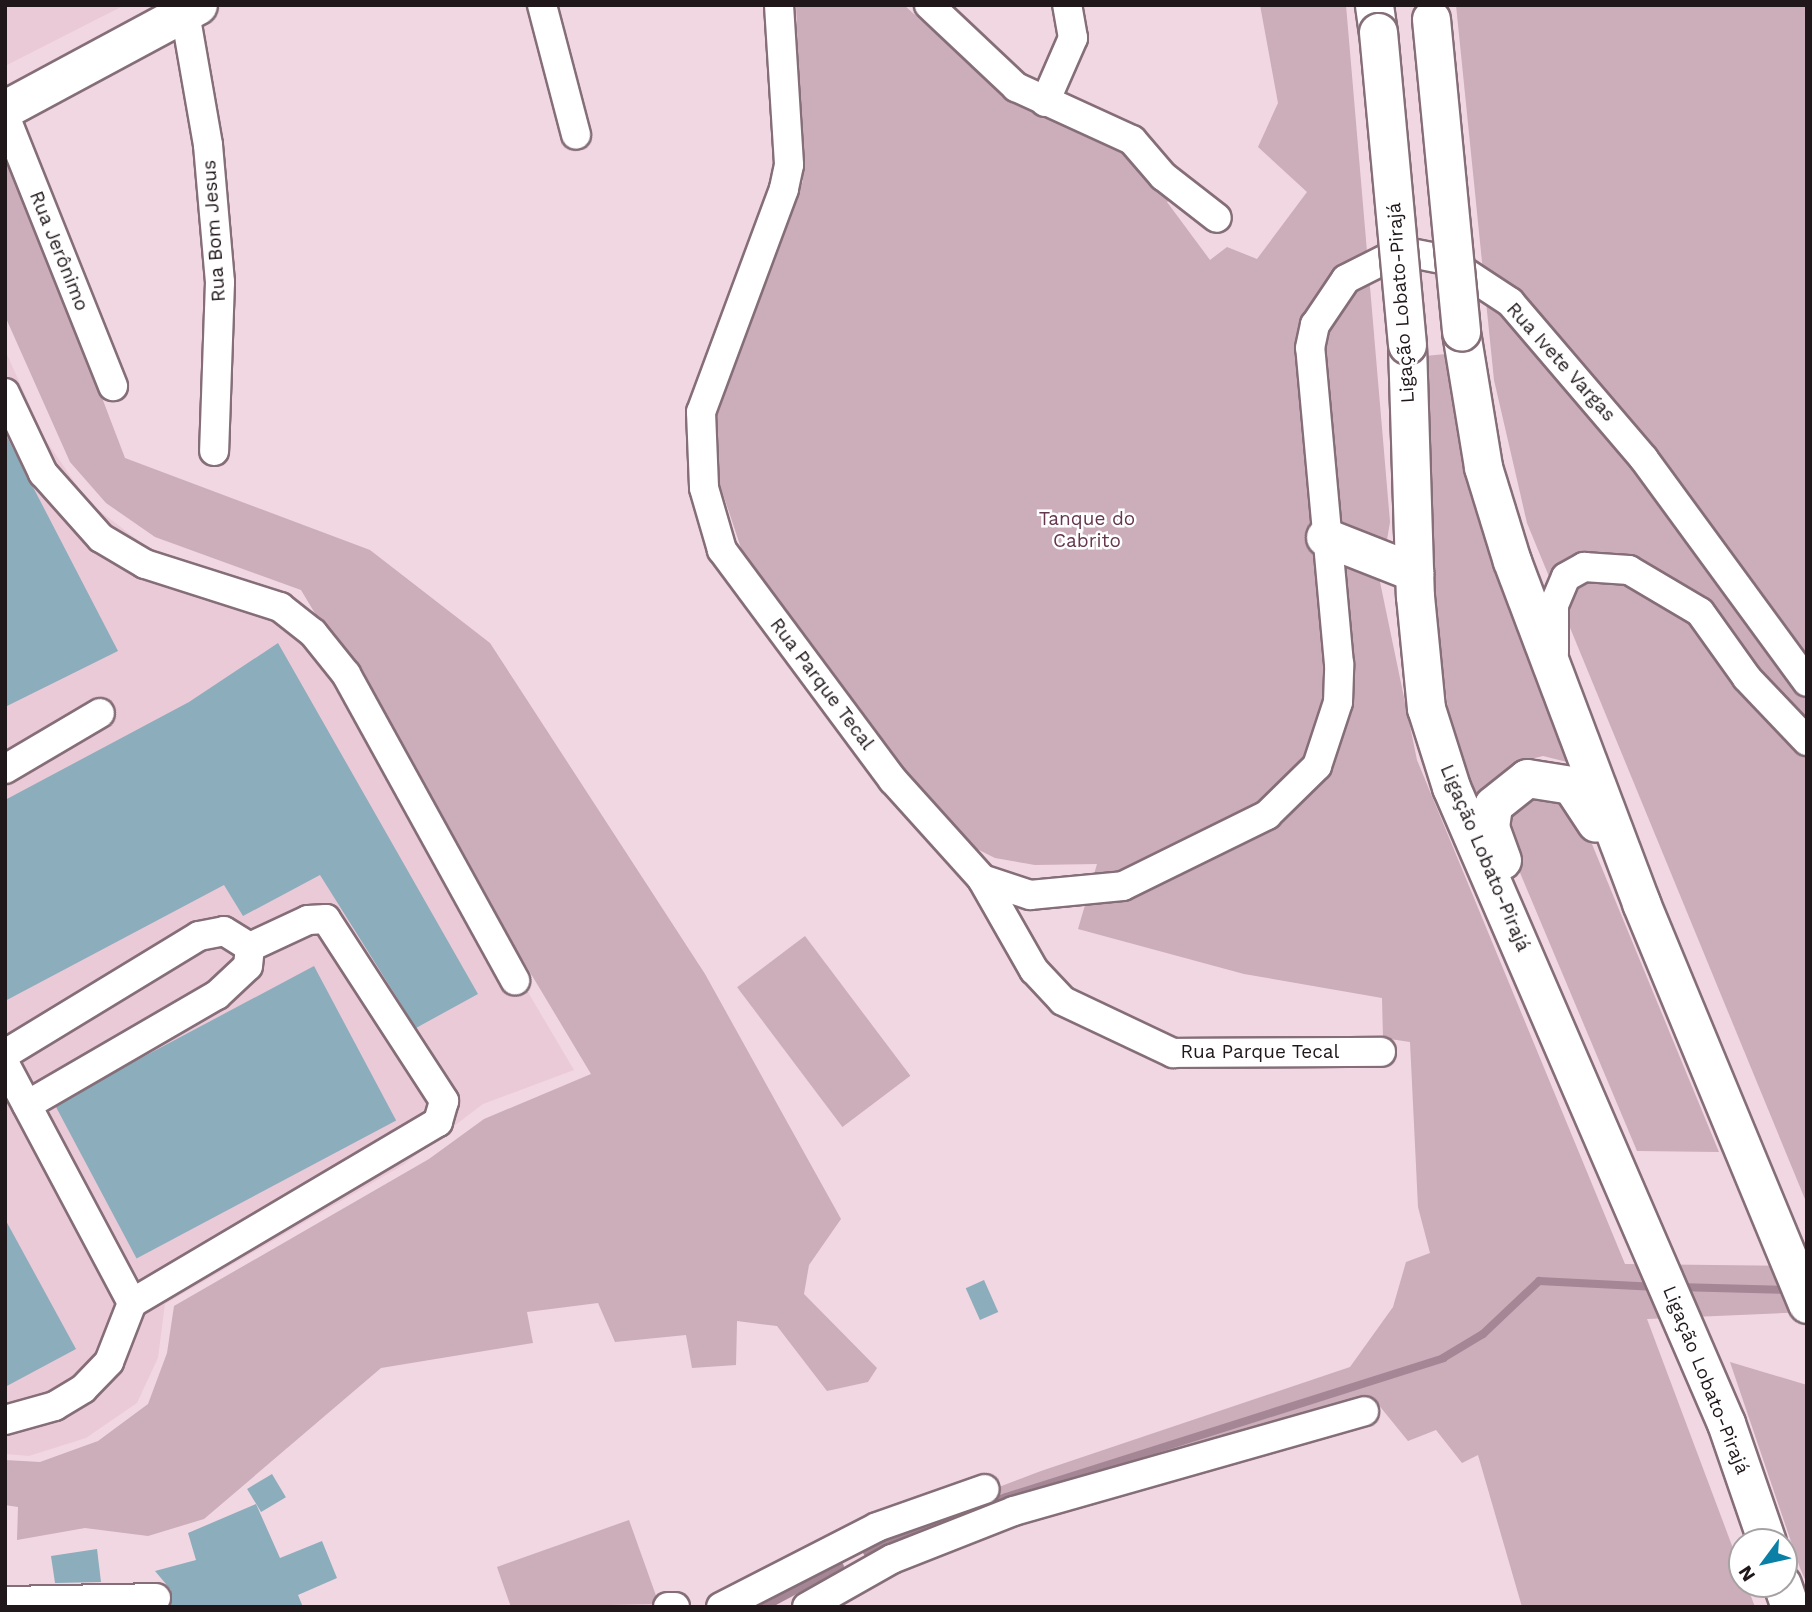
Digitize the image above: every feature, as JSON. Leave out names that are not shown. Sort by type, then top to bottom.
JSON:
[{"type":"main road","points":[[5,109],[191,9]]},
{"type":"main road","points":[[1430,12],[1461,332],[1483,467],[1556,681],[1641,903],[1769,1205],[1807,1304]]},
{"type":"main road","name":"Ligação Lobato-Pirajá","points":[[1376,19],[1407,345],[1414,572],[1426,708],[1440,754],[1615,1156],[1726,1423],[1763,1528]]},
{"type":"main road","points":[[1325,537],[1414,572]]},
{"type":"main road","points":[[1549,1005],[1490,827],[1502,793],[1542,776],[1571,785],[1641,903]]},
{"type":"street","points":[[542,5],[576,135]]},
{"type":"street","name":"Rua Parque Tecal","points":[[779,5],[789,165],[701,412],[710,523],[722,550],[893,780],[982,879],[1046,986],[1158,1050],[1381,1052]]},
{"type":"street","points":[[929,5],[1016,87],[1132,140],[1163,176],[1217,218]]},
{"type":"street","points":[[1045,102],[1073,38],[1067,5]]},
{"type":"street","name":"Rua Bom Jesus","points":[[191,9],[208,145],[220,282],[214,451]]},
{"type":"street","name":"Rua Jerônimo","points":[[5,117],[113,386]]},
{"type":"street","name":"Rua Ivete Vargas","points":[[982,879],[1005,891],[1043,896],[1123,886],[1232,836],[1294,793],[1317,766],[1338,702],[1309,370],[1315,326],[1346,279],[1366,265],[1416,254],[1446,260],[1510,302],[1582,382],[1807,682]]},
{"type":"street","points":[[5,393],[44,473],[101,538],[145,564],[280,607],[323,643],[346,674],[515,980]]},
{"type":"street","points":[[1556,681],[1552,620],[1566,577],[1584,567],[1629,570],[1700,612],[1747,678],[1807,741]]},
{"type":"street","points":[[5,769],[100,713]]},
{"type":"street","points":[[5,1420],[55,1406],[83,1389],[109,1362],[132,1303],[444,1114],[444,1101],[334,925],[308,920],[250,947]]},
{"type":"street","points":[[5,1054],[199,936],[224,931],[250,947]]},
{"type":"street","points":[[27,1105],[217,995],[248,966],[250,947]]},
{"type":"street","points":[[5,1064],[132,1303]]},
{"type":"street","points":[[807,1607],[863,1575],[1014,1511],[1364,1411]]},
{"type":"street","points":[[721,1607],[843,1543],[985,1489]]},
{"type":"street","points":[[843,1543],[863,1575]]},
{"type":"street","points":[[5,1601],[156,1598]]},
{"type":"street","points":[[668,1607],[675,1607]]},
{"type":"shaded area","points":[[5,5],[125,5],[5,66]]},
{"type":"shaded area","points":[[5,350],[45,439],[89,503],[147,547],[296,599],[574,1070],[483,1104],[403,1165],[165,1304],[158,1358],[137,1403],[86,1438],[29,1456],[5,1454]]},
{"type":"green space","name":"Tanque do Cabrito","points":[[796,5],[904,5],[997,90],[1129,156],[1173,197],[1167,202],[1210,260],[1227,247],[1257,259],[1307,192],[1258,147],[1278,103],[1260,5],[1346,5],[1390,522],[1380,582],[1417,760],[1625,1264],[1807,1266],[1807,1312],[1647,1319],[1728,1535],[1728,1598],[1752,1598],[1755,1607],[1522,1607],[1478,1455],[1462,1463],[1436,1430],[1408,1441],[1373,1398],[1247,1433],[879,1559],[870,1548],[870,1536],[1041,1471],[1350,1367],[1393,1307],[1406,1262],[1430,1253],[1418,1207],[1410,1042],[1383,1038],[1382,998],[1244,974],[1078,929],[1097,864],[1035,865],[995,858],[971,846],[897,766],[744,557],[717,476],[716,418],[803,181]]},
{"type":"green space","points":[[1456,5],[1807,5],[1807,1204],[1527,523],[1494,380]]},
{"type":"green space","points":[[6,146],[125,458],[370,550],[490,643],[705,974],[841,1219],[809,1265],[804,1294],[877,1368],[868,1382],[827,1391],[777,1326],[737,1321],[736,1365],[692,1368],[686,1335],[615,1342],[598,1303],[527,1312],[533,1343],[381,1368],[204,1519],[148,1536],[85,1528],[17,1540],[18,1507],[5,1505],[5,1460],[40,1462],[98,1441],[148,1404],[167,1353],[174,1306],[429,1159],[484,1119],[591,1074],[301,590],[155,537],[106,503],[70,462],[5,316]]},
{"type":"green space","points":[[1446,354],[1469,486],[1575,764],[1543,756],[1515,763],[1485,786],[1478,807],[1448,709],[1433,596],[1425,356]]},
{"type":"green space","points":[[1551,791],[1587,832],[1719,1152],[1637,1151],[1505,837],[1508,809],[1516,801]]},
{"type":"green space","points":[[805,936],[910,1076],[842,1127],[737,987]]},
{"type":"green space","points":[[1730,1362],[1807,1385],[1807,1584],[1798,1562],[1798,1528],[1786,1528]]},
{"type":"green space","points":[[629,1520],[659,1604],[511,1607],[497,1567]]},
{"type":"building","points":[[5,433],[118,651],[5,707]]},
{"type":"building","points":[[278,643],[478,994],[416,1028],[320,875],[243,916],[224,885],[5,1001],[5,800],[189,702]]},
{"type":"building","points":[[314,966],[396,1121],[137,1259],[54,1104]]},
{"type":"building","points":[[5,1219],[76,1349],[5,1387]]},
{"type":"building","points":[[984,1280],[998,1312],[980,1320],[966,1288]]},
{"type":"building","points":[[272,1474],[286,1497],[261,1512],[247,1489]]},
{"type":"building","points":[[256,1504],[280,1558],[322,1541],[337,1578],[298,1595],[303,1607],[170,1607],[171,1590],[155,1571],[196,1560],[188,1533]]},
{"type":"building","points":[[97,1549],[101,1582],[55,1583],[51,1556]]},
{"type":"waterway","points":[[867,1552],[1006,1497],[1443,1358],[1483,1334],[1539,1281],[1657,1287]]},
{"type":"waterway","points":[[1677,1287],[1790,1290]]},
{"type":"waterway","points":[[764,1607],[840,1566]]}]
